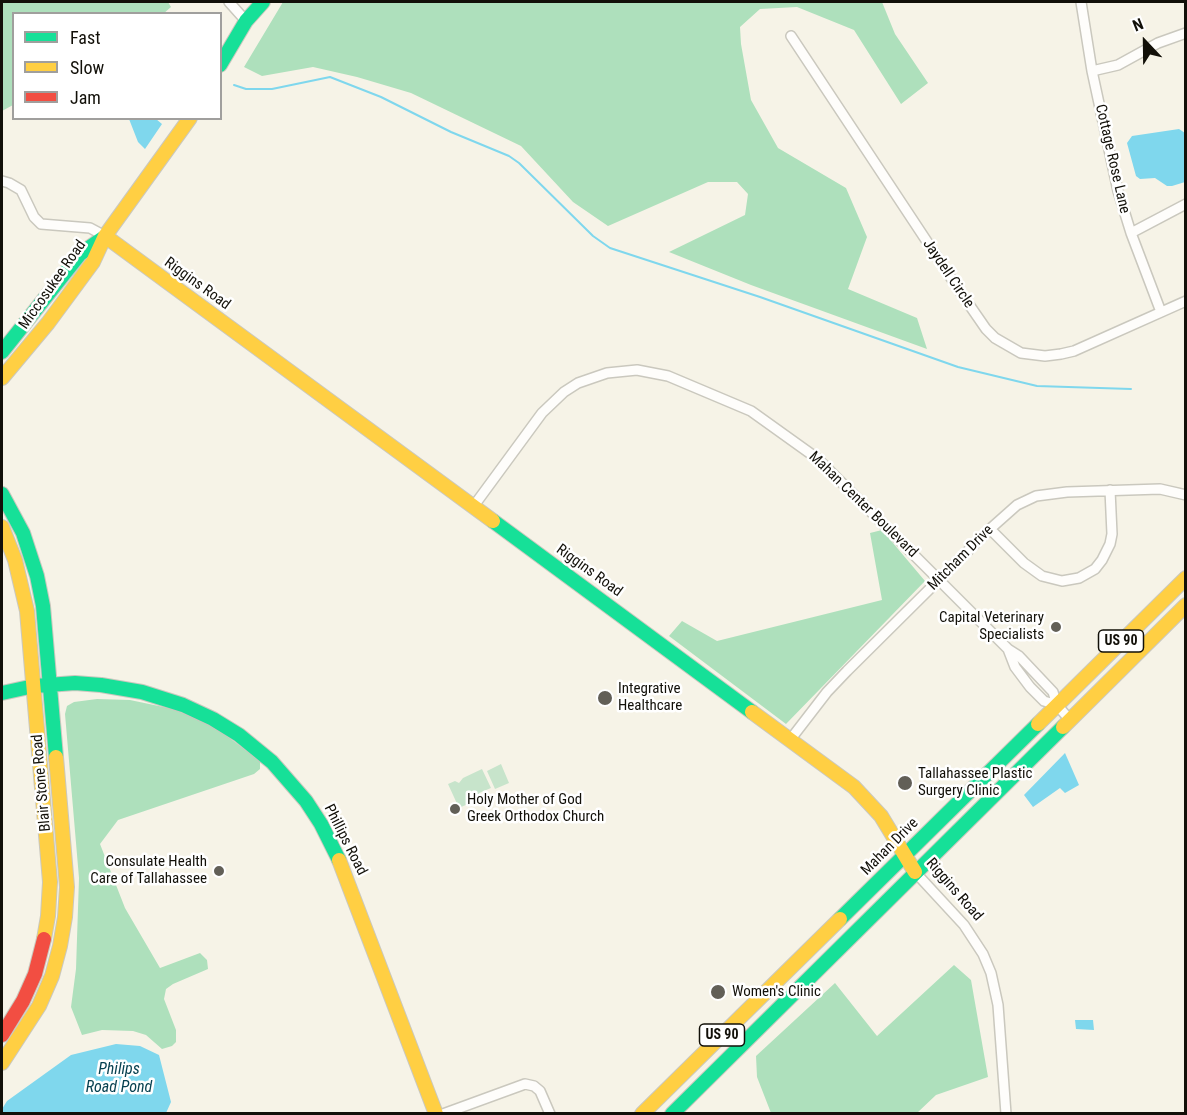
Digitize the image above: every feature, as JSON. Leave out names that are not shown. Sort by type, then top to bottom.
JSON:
[{"type":"main road","points":[[246,21],[250,2]]},
{"type":"main road","points":[[222,63],[246,21],[263,2]]},
{"type":"main road","name":"Miccosukee Road","points":[[2,378],[48,323],[87,270],[105,236],[189,120]]},
{"type":"main road","name":"Miccosukee Road","points":[[2,352],[80,254],[105,236]]},
{"type":"main road","name":"Riggins Road","points":[[105,236],[865,797],[881,816],[915,872]]},
{"type":"main road","name":"Blair Stone Road","points":[[2,494],[23,533],[37,576],[43,606],[67,887],[60,946],[51,976],[39,1006],[2,1064]]},
{"type":"main road","name":"Blair Stone Road","points":[[2,527],[22,582],[27,611],[50,882],[48,915],[35,974],[23,1001],[2,1035]]},
{"type":"main road","name":"Mahan Drive","points":[[642,1113],[1185,578]]},
{"type":"main road","name":"US 90","points":[[672,1113],[1185,605]]},
{"type":"main road","name":"Phillips Road","points":[[2,693],[34,686],[89,684],[123,688],[153,695],[183,705],[239,735],[265,755],[291,782],[321,824],[337,855],[436,1113]]},
{"type":"main road","points":[[802,956],[815,973]]},
{"type":"main road","points":[[697,1059],[712,1074]]},
{"type":"street","points":[[229,2],[246,21]]},
{"type":"street","name":"Cottage Rose Lane","points":[[1081,2],[1092,71],[1118,191],[1131,233],[1161,312]]},
{"type":"street","points":[[1092,71],[1118,65],[1158,43],[1185,33]]},
{"type":"street","name":"Jaydell Circle","points":[[791,36],[952,281],[995,338],[1021,353],[1045,356],[1061,354],[1074,351],[1185,301]]},
{"type":"street","name":"Riggins Road","points":[[2,181],[21,190],[34,217],[41,224],[90,228],[105,236]]},
{"type":"street","points":[[1131,233],[1185,204]]},
{"type":"street","name":"Mahan Center Boulevard","points":[[473,507],[542,413],[564,392],[578,383],[607,373],[637,370],[655,373],[735,403],[770,424],[818,459],[1008,649],[1015,667],[1030,687],[1044,701],[1056,705],[1070,720]]},
{"type":"street","name":"Mitcham Drive","points":[[790,740],[827,692],[990,529],[1017,506],[1036,496],[1067,492],[1160,489],[1185,495]]},
{"type":"street","points":[[990,529],[1024,563],[1041,576],[1062,581],[1079,578],[1095,568],[1110,544],[1112,534],[1110,490]]},
{"type":"street","name":"Riggins Road","points":[[915,872],[964,925],[980,947],[991,974],[998,1005],[1006,1113]]},
{"type":"street","points":[[443,1113],[525,1084],[534,1086],[540,1091],[550,1113]]},
{"type":"green space","points":[[2,2],[168,2],[171,7],[165,12],[12,12],[12,106],[2,111]]},
{"type":"green space","points":[[283,2],[882,2],[895,34],[928,83],[901,104],[854,30],[797,7],[760,9],[740,27],[741,44],[751,100],[778,148],[846,188],[867,237],[848,289],[917,318],[927,349],[751,285],[669,252],[745,215],[748,194],[737,182],[708,182],[608,226],[573,202],[521,146],[411,93],[313,67],[262,76],[244,67]]},
{"type":"green space","points":[[882,530],[925,581],[786,724],[669,636],[682,621],[717,641],[882,600],[870,533]]},
{"type":"green space","points":[[97,699],[130,700],[173,709],[215,727],[260,761],[260,769],[254,774],[118,820],[100,844],[125,908],[160,968],[200,953],[207,960],[208,969],[166,989],[164,999],[176,1030],[176,1042],[162,1049],[146,1035],[133,1031],[102,1030],[82,1035],[71,1007],[76,969],[79,878],[65,714],[67,706],[74,702]]},
{"type":"green space","points":[[501,764],[509,783],[495,789],[487,771]]},
{"type":"green space","points":[[482,769],[491,788],[479,793],[481,798],[459,808],[448,784],[455,781],[459,783],[463,778]]},
{"type":"green space","points":[[954,965],[971,980],[988,1077],[936,1095],[917,1113],[771,1113],[757,1077],[756,1056],[835,983],[877,1036]]},
{"type":"water","points":[[129,120],[157,120],[162,124],[145,149],[138,142]]},
{"type":"water","points":[[1179,129],[1185,133],[1185,182],[1167,186],[1155,178],[1140,179],[1136,176],[1127,143],[1132,136]]},
{"type":"water","points":[[1065,753],[1079,785],[1065,793],[1060,788],[1033,807],[1024,795]]},
{"type":"water","points":[[1075,1020],[1093,1020],[1094,1030],[1076,1029]]},
{"type":"water","name":"Philips Road Pond","points":[[116,1044],[140,1046],[159,1055],[171,1102],[166,1113],[2,1113],[7,1101],[71,1055]]},
{"type":"waterway","points":[[234,85],[246,89],[272,89],[330,77],[381,97],[451,132],[509,156],[519,163],[593,236],[610,248],[760,297],[958,367],[1037,386],[1131,389]]},
{"type":"traffic: fast","points":[[222,62],[246,21],[263,2]]},
{"type":"traffic: fast","points":[[2,352],[80,254],[103,238]]},
{"type":"traffic: fast","points":[[2,494],[23,533],[37,576],[43,606],[56,757]]},
{"type":"traffic: fast","points":[[493,521],[752,712]]},
{"type":"traffic: fast","points":[[2,693],[34,686],[75,683],[101,685],[142,692],[183,705],[213,719],[239,735],[272,762],[306,801],[321,824],[339,860]]},
{"type":"traffic: fast","points":[[840,919],[1038,724]]},
{"type":"traffic: fast","points":[[672,1114],[1063,727]]},
{"type":"traffic: slow","points":[[2,378],[48,323],[93,262],[105,236],[189,120]]},
{"type":"traffic: slow","points":[[105,236],[493,521]]},
{"type":"traffic: slow","points":[[2,527],[15,560],[27,611],[50,882],[44,939]]},
{"type":"traffic: slow","points":[[1038,724],[1186,578]]},
{"type":"traffic: slow","points":[[1063,727],[1186,605]]},
{"type":"traffic: slow","points":[[752,712],[854,787],[881,816],[915,872]]},
{"type":"traffic: slow","points":[[2,1063],[39,1006],[52,976],[60,946],[67,887],[56,757]]},
{"type":"traffic: slow","points":[[339,860],[436,1114]]},
{"type":"traffic: slow","points":[[642,1114],[840,919]]},
{"type":"traffic: jam","points":[[2,1035],[23,1001],[35,974],[44,939]]},
{"type":"place","name":"Capital Veterinary Specialists","points":[[1056,627]]},
{"type":"place","name":"Integrative Healthcare","points":[[605,698]]},
{"type":"place","name":"Tallahassee Plastic Surgery Clinic","points":[[905,783]]},
{"type":"place","name":"Holy Mother of God Greek Orthodox Church","points":[[455,809]]},
{"type":"place","name":"Consulate Health Care of Tallahassee","points":[[219,871]]},
{"type":"place","name":"Women's Clinic","points":[[718,992]]}]
